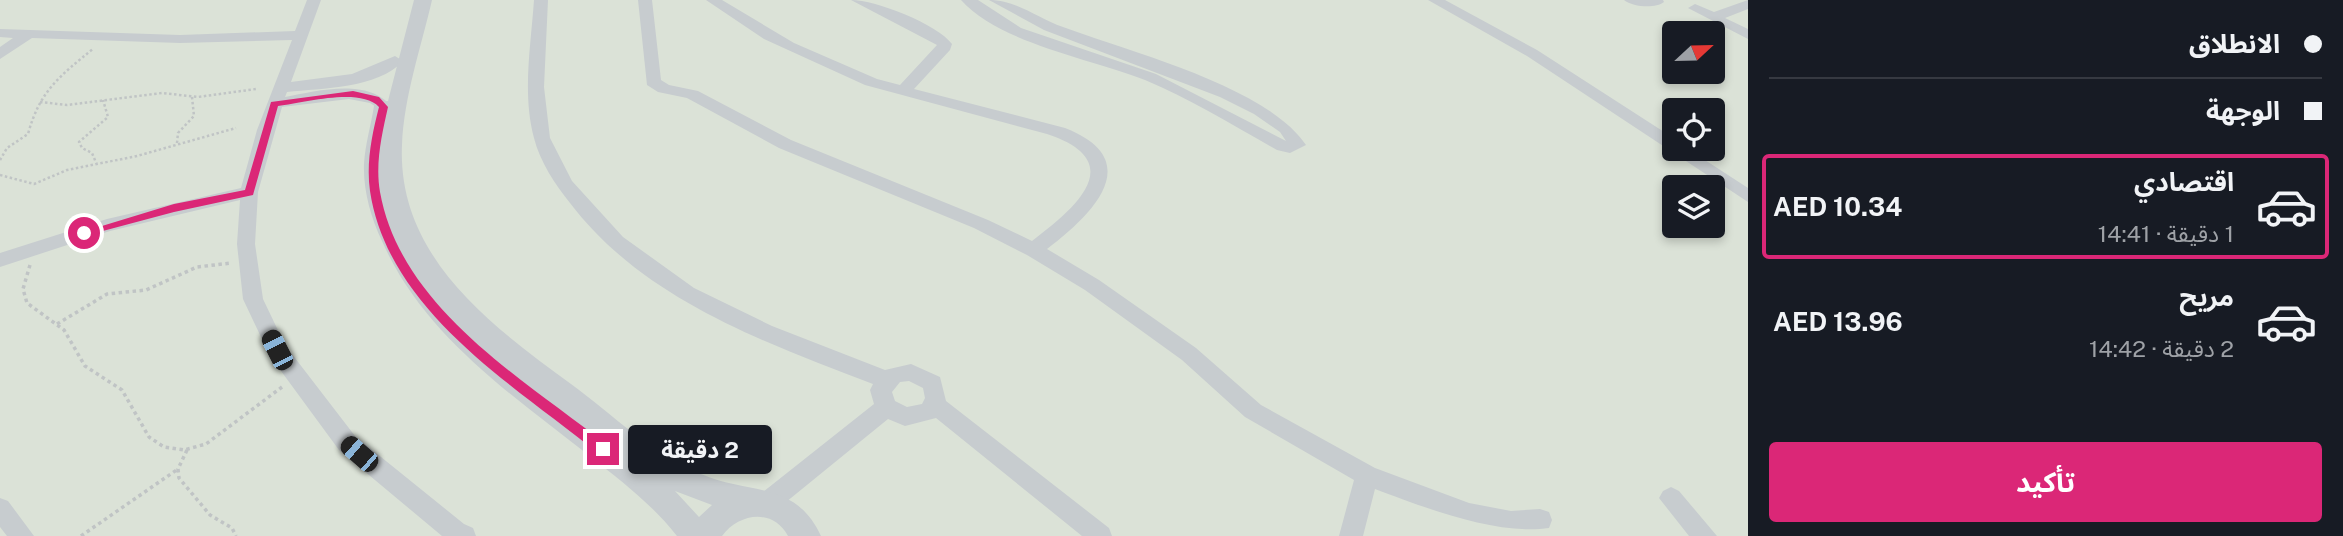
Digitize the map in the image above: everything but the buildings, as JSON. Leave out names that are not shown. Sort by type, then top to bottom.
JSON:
[{"type":"street","points":[[314,0],[277,96],[249,192],[247,263],[253,299],[263,324],[296,379],[347,443],[458,535]]},
{"type":"street","points":[[410,0],[375,142],[375,190],[390,243],[412,280],[475,348],[667,502],[695,536]]},
{"type":"street","points":[[423,0],[396,120],[392,154],[398,208],[420,258],[443,290],[489,334],[661,467],[706,490],[761,502],[787,511],[796,518],[805,536]]},
{"type":"street","points":[[541,0],[537,105],[541,134],[546,151],[565,185],[596,222],[635,258],[709,307],[767,334],[887,380]]},
{"type":"street","points":[[645,0],[653,82],[659,88],[692,94],[785,144],[964,217],[1034,250],[1091,285],[1181,349],[1253,411],[1367,475],[1469,514],[1511,522],[1540,520]]},
{"type":"street","points":[[713,0],[749,25],[814,59],[871,82],[1069,135],[1090,153],[1100,174],[1095,194],[1034,250]]},
{"type":"street","points":[[858,0],[938,37],[945,44],[943,50],[904,90]]},
{"type":"street","points":[[968,0],[1001,23],[1032,39],[1151,78],[1212,106],[1283,146],[1290,148],[1298,145],[1297,140],[1264,115],[1210,88],[1155,64],[1052,28],[996,0]]},
{"type":"street","points":[[1435,0],[1532,53],[1662,139]]},
{"type":"street","points":[[1631,0],[1657,2]]},
{"type":"street","points":[[1713,0],[1695,8],[1748,35]]},
{"type":"street","points":[[1713,17],[1748,4]]},
{"type":"street","points":[[0,33],[106,38],[301,35]]},
{"type":"street","points":[[0,54],[27,35]]},
{"type":"street","points":[[277,96],[378,73],[395,61]]},
{"type":"street","points":[[277,96],[353,94],[376,99],[384,107]]},
{"type":"street","points":[[1696,161],[1748,196]]},
{"type":"street","points":[[0,260],[107,225],[249,192]]},
{"type":"street","points":[[902,373],[919,374],[936,390],[934,404],[929,411],[913,417],[897,415],[886,407],[881,390],[887,380],[902,373]]},
{"type":"street","points":[[934,404],[1100,536]]},
{"type":"street","points":[[704,536],[721,515],[743,504],[761,502],[831,454],[886,407]]},
{"type":"street","points":[[1351,536],[1367,475]]},
{"type":"street","points":[[1671,498],[1705,536]]},
{"type":"street","points":[[0,509],[22,536]]},
{"type":"path","points":[[0,160],[7,148],[31,129],[33,112],[69,67],[106,38]]},
{"type":"path","points":[[40,102],[67,105],[162,93],[192,97],[256,89]]},
{"type":"path","points":[[177,143],[177,133],[194,117],[192,97]]},
{"type":"path","points":[[97,165],[96,157],[82,148],[79,142],[108,117],[103,99]]},
{"type":"path","points":[[0,175],[13,176],[30,184],[67,170],[97,165],[236,128]]},
{"type":"path","points":[[38,247],[25,280],[24,296],[32,309],[56,324],[70,338],[85,366],[112,381],[130,400],[149,437],[164,447],[188,449],[214,440],[246,411],[296,379]]},
{"type":"path","points":[[56,324],[107,294],[146,290],[206,265],[247,263]]},
{"type":"path","points":[[81,536],[178,470],[188,449]]},
{"type":"path","points":[[178,470],[181,482],[210,514],[232,528],[236,536]]},
{"type":"shaded area","points":[[0,0],[1748,0],[1748,536],[0,536]]},
{"type":"route","points":[[84,233],[174,208],[249,192],[256,158],[274,104],[353,94],[369,96],[381,102],[384,107],[377,128],[373,158],[378,205],[390,243],[412,280],[475,348],[603,449]]}]
